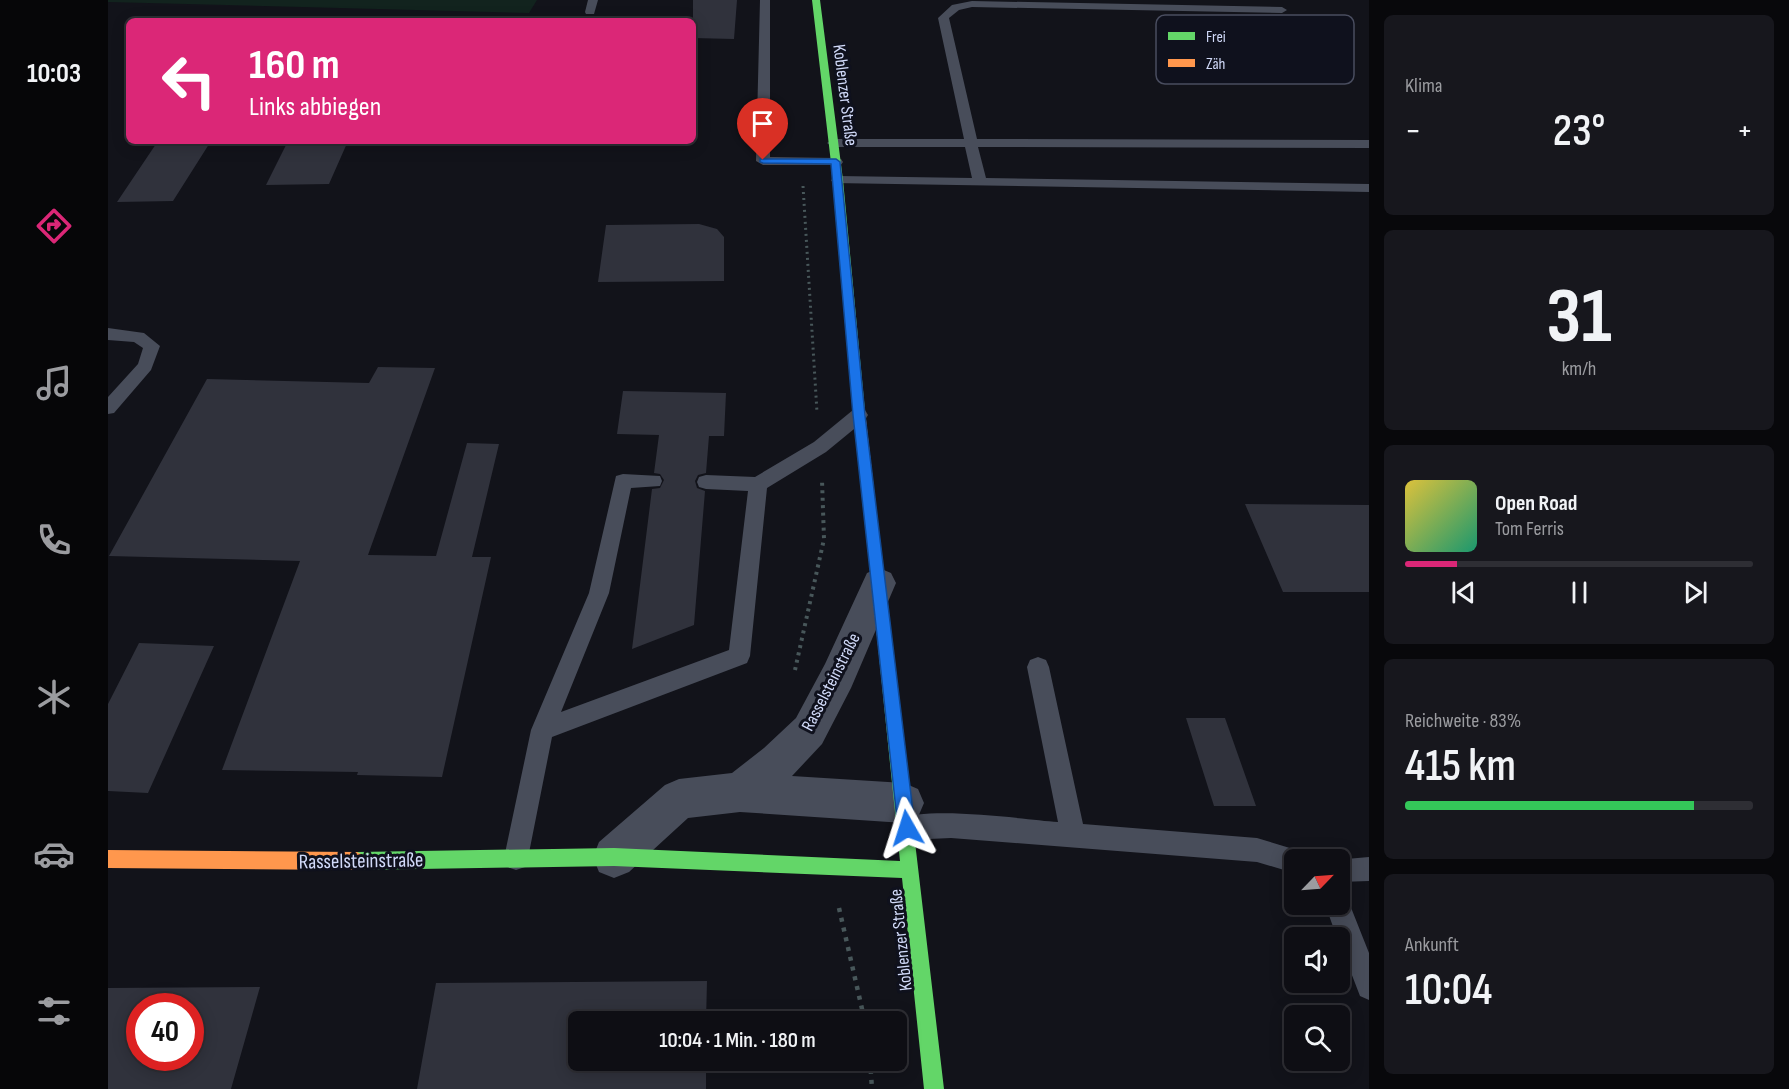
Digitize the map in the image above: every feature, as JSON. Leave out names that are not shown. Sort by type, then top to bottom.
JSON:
[{"type":"street","name":"Koblenzer Straße","points":[[819,2],[859,415],[934,1089]]},
{"type":"street","name":"Rasselsteinstraße","points":[[740,792],[778,762],[809,731],[838,676],[879,583]]},
{"type":"street","points":[[614,857],[679,799],[740,792],[905,815]]},
{"type":"street","name":"Rasselsteinstraße","points":[[108,860],[303,862],[614,857],[911,870]]},
{"type":"lane","points":[[590,12],[593,0]]},
{"type":"lane","points":[[765,0],[763,160],[836,162]]},
{"type":"lane","points":[[980,183],[943,18],[949,9],[958,5],[1282,10]]},
{"type":"lane","points":[[833,143],[1364,144]]},
{"type":"lane","points":[[838,180],[1369,188]]},
{"type":"lane","points":[[108,334],[138,337],[152,346],[145,366],[108,408]]},
{"type":"lane","points":[[706,482],[758,484],[819,447],[859,415]]},
{"type":"lane","points":[[516,858],[542,730],[598,593],[623,481],[653,482]]},
{"type":"lane","points":[[542,730],[739,656],[758,484]]},
{"type":"lane","points":[[1038,667],[1073,836]]},
{"type":"lane","points":[[905,815],[951,826],[1257,850],[1284,858]]},
{"type":"lane","points":[[1350,870],[1369,869]]},
{"type":"lane","points":[[1341,915],[1369,987]]},
{"type":"path","points":[[830,865],[863,1011]]},
{"type":"path","points":[[871,1071],[872,1089]]},
{"type":"green space","points":[[108,0],[537,0],[529,13],[108,2]]},
{"type":"building","points":[[693,0],[737,0],[734,39],[696,38],[696,18],[693,18]]},
{"type":"building","points":[[156,144],[209,144],[173,201],[117,202]]},
{"type":"building","points":[[286,144],[347,144],[329,184],[266,185]]},
{"type":"building","points":[[699,224],[717,229],[724,237],[724,281],[598,282],[606,225]]},
{"type":"building","points":[[378,367],[435,368],[368,555],[436,556],[467,443],[499,444],[472,557],[491,557],[442,777],[357,775],[358,772],[222,770],[300,561],[109,556],[207,379],[369,383]]},
{"type":"building","points":[[623,391],[726,393],[724,436],[709,436],[706,473],[698,475],[695,481],[697,488],[705,491],[694,625],[632,649],[652,489],[660,488],[664,480],[660,474],[654,473],[659,435],[617,434]]},
{"type":"building","points":[[1245,504],[1369,505],[1369,592],[1283,592]]},
{"type":"building","points":[[139,643],[214,646],[148,793],[108,791],[108,704]]},
{"type":"building","points":[[1186,718],[1225,718],[1256,806],[1214,806]]},
{"type":"building","points":[[707,981],[706,1011],[568,1011],[568,1071],[706,1071],[706,1089],[417,1089],[436,983]]},
{"type":"building","points":[[260,987],[231,1089],[108,1089],[108,988]]},
{"type":"traffic: fast","points":[[816,0],[838,180],[859,411]]},
{"type":"traffic: fast","points":[[885,646],[934,1089]]},
{"type":"traffic: fast","points":[[357,861],[614,857],[911,870]]},
{"type":"traffic: slow","points":[[859,411],[885,646]]},
{"type":"traffic: slow","points":[[108,859],[357,861]]},
{"type":"route","points":[[763,160],[836,162],[859,415],[907,828]]}]
